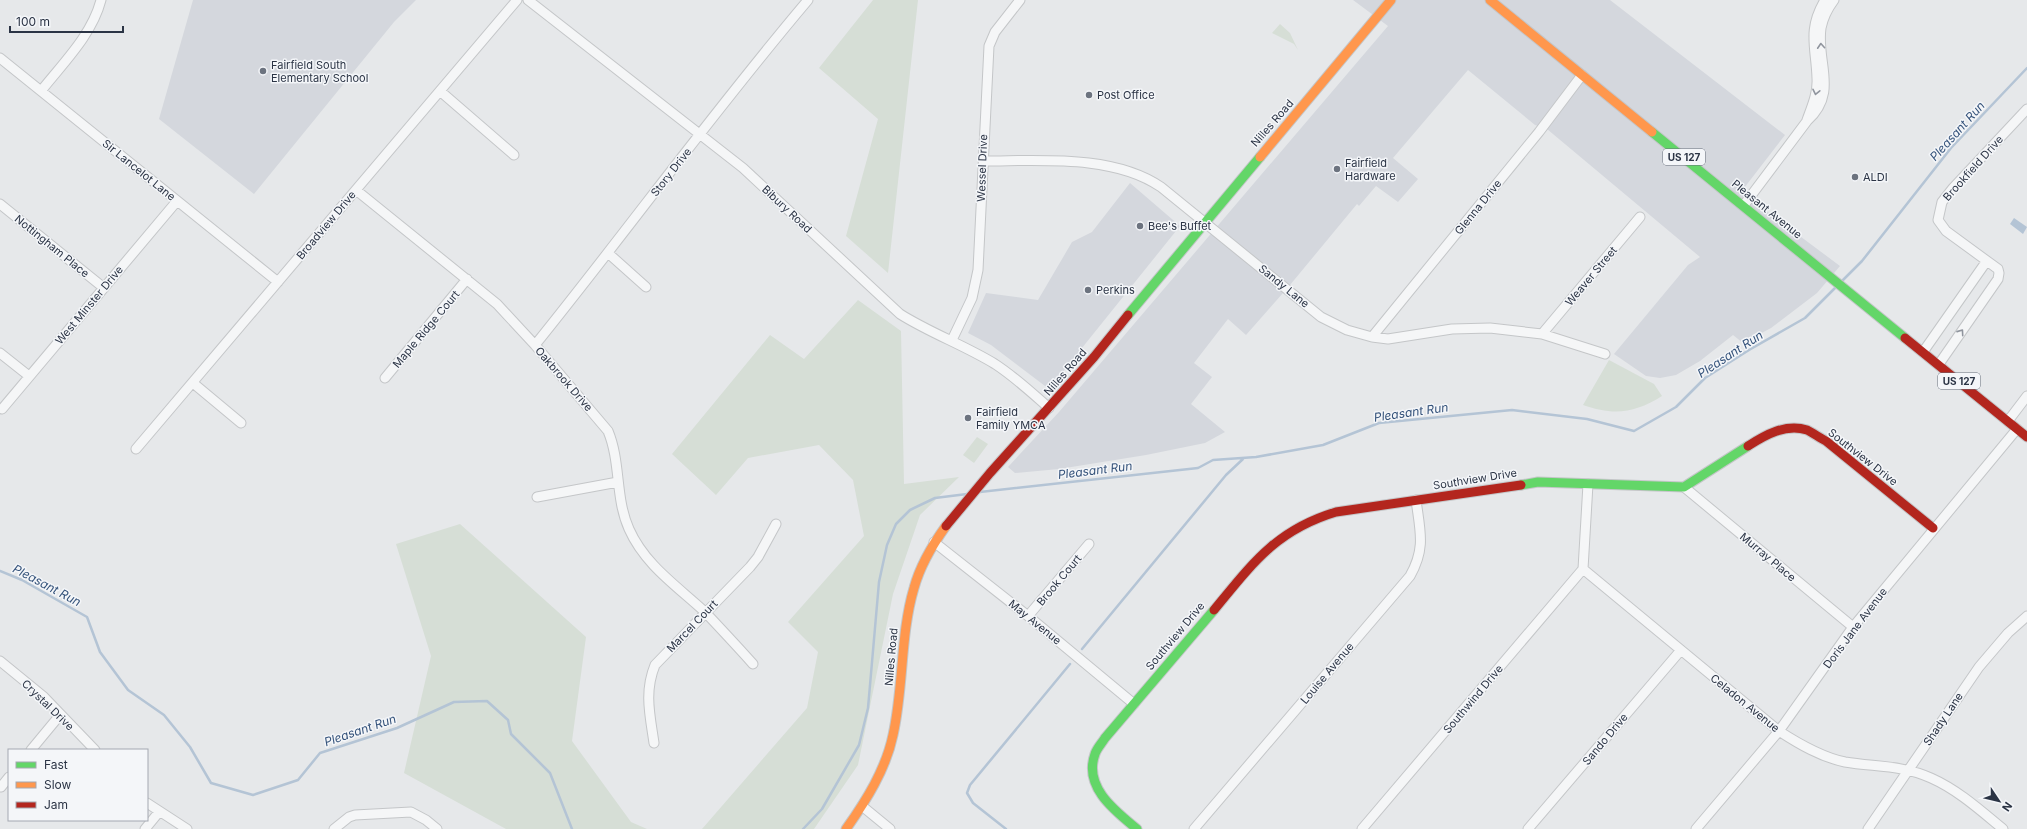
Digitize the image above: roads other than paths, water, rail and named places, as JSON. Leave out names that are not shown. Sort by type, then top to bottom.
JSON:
[{"type":"street","points":[[41,91],[86,34],[98,12],[101,0]]},
{"type":"street","name":"Broadview Drive","points":[[136,449],[517,0]]},
{"type":"street","name":"Bibury Road","points":[[528,0],[743,168],[900,314],[918,325],[952,340],[994,364],[1022,384],[1050,408]]},
{"type":"street","name":"Story Drive","points":[[535,345],[808,0]]},
{"type":"street","name":"Wessel Drive","points":[[952,340],[972,298],[978,270],[989,46],[994,32],[1020,0]]},
{"type":"street","name":"Nilles Road","points":[[846,829],[862,806],[880,774],[893,736],[899,703],[908,612],[914,586],[934,542],[950,520],[990,473],[1050,408],[1094,357],[1391,0]]},
{"type":"street","name":"Pleasant Avenue","points":[[1490,0],[1744,205],[2027,437]]},
{"type":"street","points":[[1807,121],[1817,88],[1813,49],[1815,20],[1825,0]]},
{"type":"street","points":[[1744,205],[1807,121],[1816,113],[1824,94],[1821,27],[1834,0]]},
{"type":"street","name":"Sir Lancelot Lane","points":[[0,58],[278,282]]},
{"type":"street","name":"Glenna Drive","points":[[1372,337],[1539,132],[1582,75]]},
{"type":"street","points":[[440,91],[514,154]]},
{"type":"street","name":"Brookfield Drive","points":[[1939,364],[1998,279],[1999,273],[1998,270],[1946,231],[1938,220],[1940,209],[1953,188],[2027,109]]},
{"type":"street","name":"Sandy Lane","points":[[983,161],[1088,163],[1125,169],[1154,182],[1321,317],[1347,330],[1372,337],[1388,339],[1452,329],[1490,328],[1542,334],[1605,354]]},
{"type":"street","name":"Oakbrook Drive","points":[[356,190],[497,304],[535,345],[608,431],[614,446],[618,482],[628,528],[643,556],[704,612],[753,664]]},
{"type":"street","name":"West Minster Drive","points":[[2,409],[176,201]]},
{"type":"street","name":"Nottingham Place","points":[[0,204],[104,288]]},
{"type":"street","name":"Weaver Street","points":[[1542,334],[1640,217]]},
{"type":"street","points":[[608,254],[646,287]]},
{"type":"street","points":[[1924,352],[1986,262]]},
{"type":"street","name":"Maple Ridge Court","points":[[385,378],[467,279]]},
{"type":"street","points":[[0,353],[29,376]]},
{"type":"street","points":[[193,383],[241,423]]},
{"type":"street","points":[[2008,421],[2027,396]]},
{"type":"street","name":"Southview Drive","points":[[1137,829],[1110,807],[1096,788],[1093,772],[1095,754],[1105,738],[1260,555],[1282,536],[1302,523],[1329,513],[1538,482],[1684,487],[1710,472],[1765,435],[1784,429],[1806,430],[1826,441],[1933,528]]},
{"type":"street","name":"Doris Jane Avenue","points":[[1696,829],[1779,731],[1853,627],[2016,429]]},
{"type":"street","points":[[537,497],[618,482]]},
{"type":"street","points":[[1583,569],[1588,484]]},
{"type":"street","name":"Murray Place","points":[[1684,487],[1853,627]]},
{"type":"street","name":"Louise Avenue","points":[[1194,829],[1410,576],[1417,563],[1421,544],[1416,500]]},
{"type":"street","name":"Marcel Court","points":[[654,743],[648,699],[649,679],[655,665],[704,612],[754,562],[776,524]]},
{"type":"street","name":"May Avenue","points":[[934,542],[1028,616],[1134,704]]},
{"type":"street","name":"Brook Court","points":[[1028,616],[1089,544]]},
{"type":"street","name":"Celadon Avenue","points":[[1583,569],[1779,731],[1811,751],[1844,762],[1889,765],[1931,778],[1963,796],[2003,829]]},
{"type":"street","name":"Southwind Drive","points":[[1362,829],[1583,569]]},
{"type":"street","name":"Shady Lane","points":[[1868,829],[1909,771],[1948,710],[1979,667],[2008,633],[2027,616]]},
{"type":"street","name":"Sando Drive","points":[[1528,829],[1681,650]]},
{"type":"street","name":"Crystal Drive","points":[[0,661],[44,697],[94,749]]},
{"type":"street","points":[[32,749],[60,715]]},
{"type":"street","points":[[1,787],[8,778]]},
{"type":"street","points":[[148,805],[187,829]]},
{"type":"street","points":[[862,806],[890,829]]},
{"type":"street","points":[[334,829],[349,817],[356,815],[405,811],[418,815],[437,829]]},
{"type":"street","points":[[145,829],[158,812]]},
{"type":"water","points":[[2014,218],[2027,227],[2023,234],[2010,224]]},
{"type":"waterway","name":"Pleasant Run","points":[[1842,281],[1862,261],[1951,148],[2027,68]]},
{"type":"waterway","name":"Pleasant Run","points":[[980,492],[1198,468],[1213,460],[1256,457],[1323,445],[1379,423],[1512,410],[1587,419],[1634,431],[1676,407],[1705,378],[1749,350],[1805,318],[1836,287]]},
{"type":"waterway","points":[[1082,649],[1226,475],[1243,459]]},
{"type":"waterway","name":"Pleasant Run","points":[[803,829],[822,809],[859,745],[868,708],[879,582],[887,545],[896,524],[910,510],[935,498],[967,494]]},
{"type":"waterway","name":"Pleasant Run","points":[[0,571],[22,580],[87,617],[100,652],[128,690],[164,715],[190,747],[211,783],[253,795],[298,780],[320,753],[397,728],[454,702],[487,701],[508,720],[511,734],[550,773],[572,829]]},
{"type":"waterway","points":[[1006,829],[973,803],[967,793],[970,785],[1070,664]]},
{"type":"place","name":"Fairfield South Elementary School","points":[[263,71]]},
{"type":"place","name":"Post Office","points":[[1089,95]]},
{"type":"place","name":"Fairfield Hardware","points":[[1337,169]]},
{"type":"place","name":"ALDI","points":[[1855,177]]},
{"type":"place","name":"Bee's Buffet","points":[[1140,226]]},
{"type":"place","name":"Perkins","points":[[1088,290]]},
{"type":"place","name":"Fairfield Family YMCA","points":[[968,418]]}]
